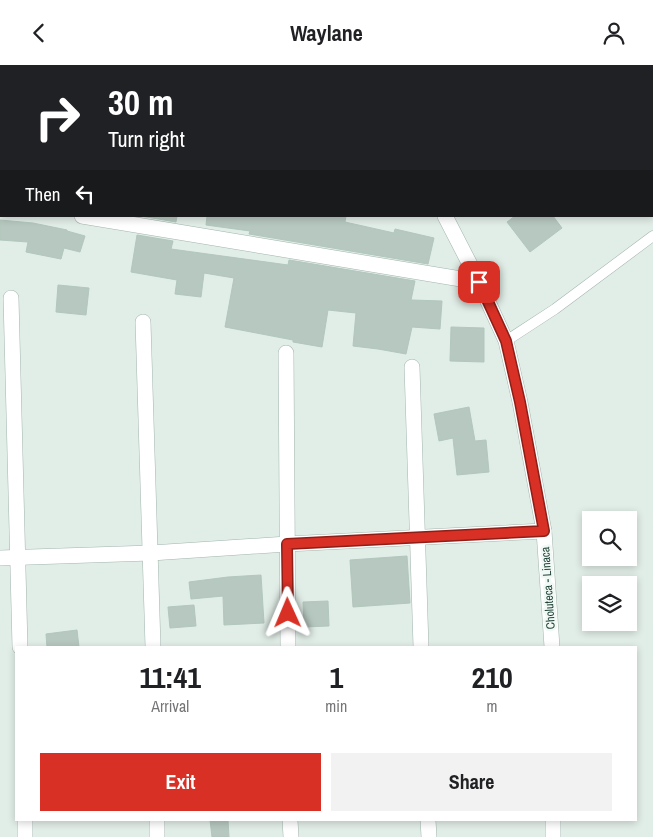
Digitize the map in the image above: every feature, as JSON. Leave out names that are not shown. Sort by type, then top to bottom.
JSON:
[{"type":"street","points":[[88,217],[479,282]]},
{"type":"street","name":"Choluteca - Linaca","points":[[446,217],[479,282],[506,341],[520,402],[544,531],[552,646]]},
{"type":"street","points":[[10,298],[20,646]]},
{"type":"street","points":[[143,322],[153,646]]},
{"type":"street","points":[[286,353],[288,646]]},
{"type":"street","points":[[412,367],[421,646]]},
{"type":"street","points":[[0,558],[151,553],[544,531]]},
{"type":"street","points":[[25,821],[25,837]]},
{"type":"street","points":[[157,821],[157,837]]},
{"type":"street","points":[[290,821],[291,837]]},
{"type":"street","points":[[428,821],[429,837]]},
{"type":"street","points":[[552,837],[553,821]]},
{"type":"lane","points":[[506,341],[555,309],[653,236]]},
{"type":"building","points":[[147,217],[177,217],[176,222]]},
{"type":"building","points":[[207,217],[346,217],[345,222],[394,233],[395,229],[434,238],[428,264],[249,234],[250,231],[206,225]]},
{"type":"building","points":[[514,217],[554,217],[562,228],[530,252],[507,222]]},
{"type":"building","points":[[0,220],[33,223],[85,236],[80,252],[64,248],[61,259],[26,252],[28,242],[0,240]]},
{"type":"building","points":[[137,235],[173,241],[171,249],[288,265],[289,260],[415,281],[411,300],[442,301],[440,329],[412,327],[406,354],[353,346],[356,313],[328,310],[322,347],[225,327],[234,278],[204,273],[201,297],[175,294],[177,280],[131,272]]},
{"type":"building","points":[[58,285],[89,288],[86,315],[56,312]]},
{"type":"building","points":[[451,327],[484,328],[484,362],[450,361]]},
{"type":"building","points":[[469,407],[475,441],[486,440],[489,472],[457,475],[453,438],[439,441],[434,414]]},
{"type":"building","points":[[407,556],[410,603],[353,607],[350,560]]},
{"type":"building","points":[[261,575],[264,623],[224,625],[223,596],[191,599],[189,582]]},
{"type":"building","points":[[328,601],[329,626],[304,627],[303,602]]},
{"type":"building","points":[[194,605],[196,626],[170,628],[168,607]]},
{"type":"building","points":[[77,630],[79,646],[47,646],[46,634]]},
{"type":"building","points":[[210,821],[228,821],[229,837],[212,837]]},
{"type":"route","points":[[288,613],[287,544],[544,531],[520,402],[506,341],[479,282]]}]
